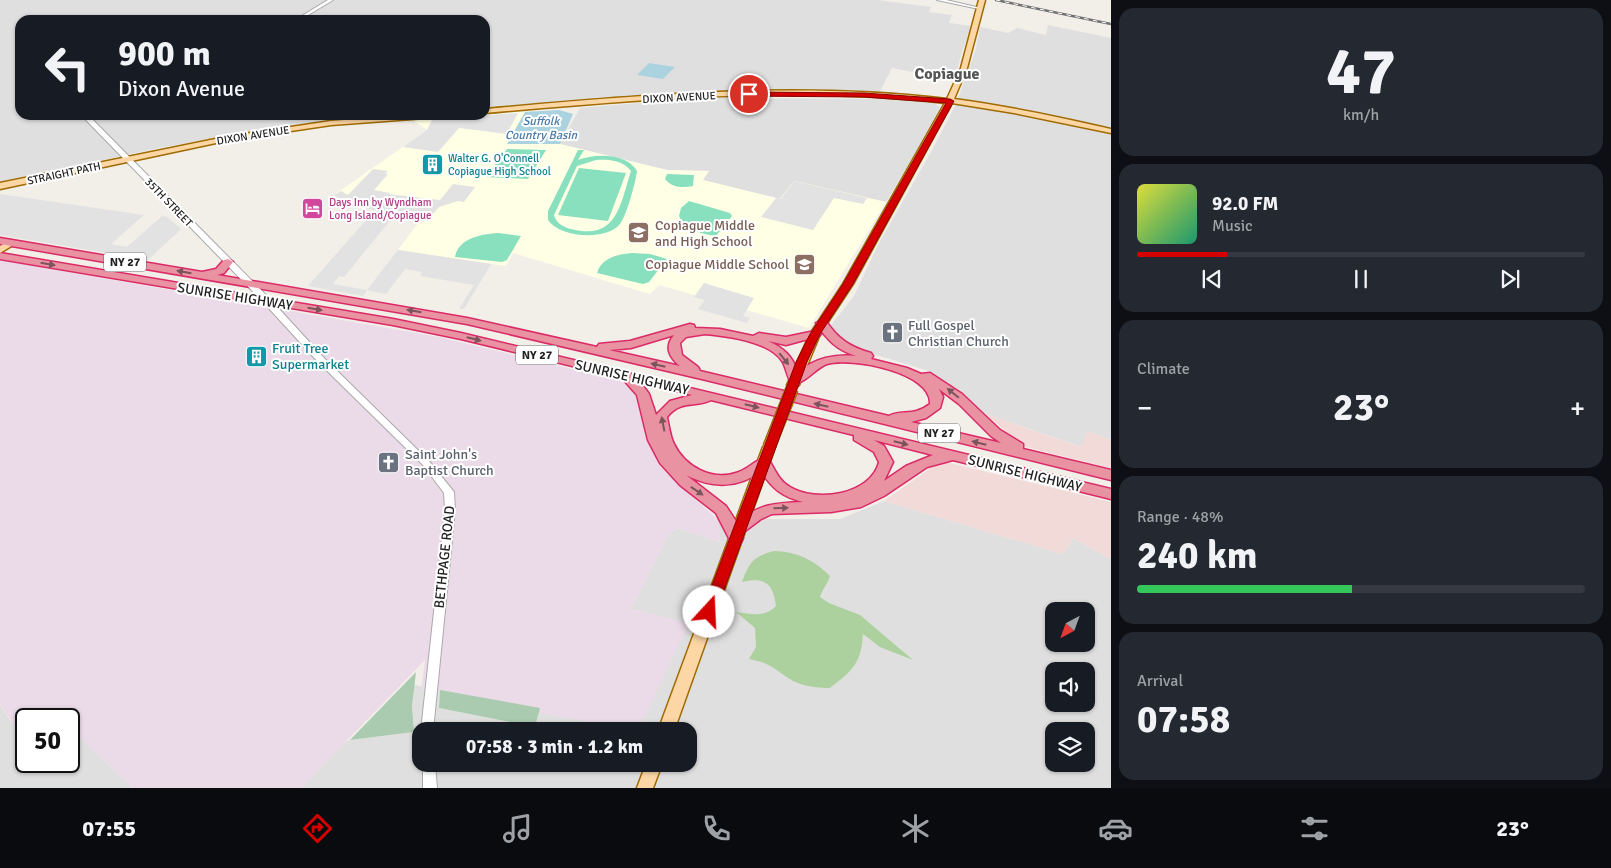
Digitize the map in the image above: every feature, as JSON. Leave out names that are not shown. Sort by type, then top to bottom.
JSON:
[{"type":"highway","name":"SUNRISE HIGHWAY","points":[[5,242],[466,321],[706,376],[1111,475]]},
{"type":"highway","name":"SUNRISE HIGHWAY","points":[[0,256],[442,332],[1111,494]]},
{"type":"highway","points":[[202,275],[220,270],[228,262]]},
{"type":"highway","points":[[822,323],[831,338],[841,346],[918,372],[947,388],[969,406],[993,433],[1048,460]]},
{"type":"highway","points":[[574,345],[611,347],[631,344],[674,330],[697,326],[717,326],[786,341],[801,339],[815,334]]},
{"type":"highway","points":[[706,376],[680,361],[673,352],[674,343],[683,334],[698,331],[716,332],[758,341],[785,357],[794,384],[808,369],[826,361],[848,360],[876,363],[898,369],[929,384],[936,394],[936,405],[928,413],[903,418],[869,416]]},
{"type":"highway","points":[[612,373],[625,377],[640,386],[646,400],[652,430],[659,450],[671,468],[689,485],[713,501],[725,514],[737,534],[756,515],[769,509],[828,508],[856,503],[880,493],[913,467],[928,460],[944,458],[978,462]]},
{"type":"highway","points":[[720,398],[677,402],[667,407],[661,417],[668,445],[681,464],[692,474],[712,480],[730,480],[746,474],[764,463],[772,479],[785,491],[801,497],[822,499],[852,496],[872,486],[883,475],[886,462],[879,449],[861,438],[836,427]]},
{"type":"main road","points":[[669,722],[769,447],[815,334],[848,284],[950,101],[964,68],[982,0]]},
{"type":"main road","name":"DIXON AVENUE","points":[[490,111],[710,95],[864,95],[950,101],[1012,110],[1111,131]]},
{"type":"main road","name":"DIXON AVENUE","points":[[128,160],[262,132],[372,120]]},
{"type":"main road","name":"STRAIGHT PATH","points":[[0,186],[128,160]]},
{"type":"main road","points":[[0,250],[5,242]]},
{"type":"main road","points":[[645,788],[651,772]]},
{"type":"street","points":[[306,15],[331,0]]},
{"type":"street","points":[[939,0],[979,8]]},
{"type":"street","name":"35TH STREET","points":[[89,120],[249,283]]},
{"type":"street","name":"BETHPAGE ROAD","points":[[249,283],[321,360],[426,463],[449,492],[450,510],[428,722]]},
{"type":"street","points":[[429,772],[430,788]]},
{"type":"shaded area","points":[[0,0],[878,0],[931,7],[929,12],[952,15],[949,23],[971,26],[955,80],[892,68],[879,93],[698,92],[490,107],[490,15],[15,15],[15,120],[340,120],[273,127],[159,148],[0,182]]},
{"type":"shaded area","points":[[1048,25],[1111,38],[1111,440],[1087,431],[1082,447],[986,414],[960,391],[929,371],[847,346],[836,337],[831,325],[854,296],[879,243],[955,106],[975,52],[980,27],[1008,33],[1017,28],[1046,35]]},
{"type":"shaded area","points":[[698,98],[889,99],[933,103],[940,107],[922,142],[886,202],[795,181],[781,199],[702,180],[708,171],[667,170],[560,144],[580,108]]},
{"type":"shaded area","name":"Copiague Middle and High School","points":[[525,112],[508,144],[560,144],[667,170],[709,171],[703,180],[780,199],[794,181],[886,202],[809,328],[659,285],[650,294],[513,253],[506,266],[398,250],[424,215],[348,205],[334,195],[427,130],[412,120],[490,120],[490,114]]},
{"type":"shaded area","points":[[518,113],[507,134],[459,128],[438,152],[403,147],[427,130],[432,120],[490,120],[490,115]]},
{"type":"shaded area","points":[[373,169],[388,171],[385,174],[388,174],[374,190],[389,194],[440,200],[453,184],[475,187],[464,202],[458,201],[439,207],[431,216],[388,210],[397,212],[344,277],[339,276],[333,284],[367,290],[363,296],[308,286],[375,210],[348,205],[334,195],[341,191],[348,195]]},
{"type":"shaded area","points":[[794,181],[867,198],[863,204],[834,198],[813,230],[761,217],[776,198],[781,199]]},
{"type":"shaded area","points":[[0,194],[144,215],[111,244],[127,247],[162,216],[167,217],[181,229],[148,260],[0,235]]},
{"type":"shaded area","points":[[398,250],[491,264],[464,309],[459,309],[474,285],[420,276],[422,272],[405,269],[386,294],[367,290]]},
{"type":"shaded area","points":[[0,260],[439,337],[622,381],[635,389],[657,462],[717,519],[720,542],[677,528],[667,537],[631,609],[689,623],[642,722],[589,722],[421,691],[425,660],[301,788],[133,788],[80,737],[80,708],[15,708],[15,727],[0,704]]},
{"type":"shaded area","points":[[704,283],[754,298],[743,316],[750,318],[747,323],[698,309],[705,300],[694,297]]},
{"type":"shaded area","points":[[986,414],[1081,447],[1087,431],[1111,440],[1111,468],[1022,446]]},
{"type":"shaded area","points":[[941,461],[1111,502],[1111,559],[1073,538],[1063,554],[884,501]]},
{"type":"shaded area","points":[[884,501],[1063,554],[1073,538],[1111,559],[1111,788],[301,788],[345,742],[412,732],[412,772],[697,772],[697,722],[536,722],[540,708],[688,623],[631,609],[667,537],[677,528],[720,542],[717,519],[840,519]]},
{"type":"shaded area","points":[[416,672],[412,706],[412,732],[350,740]]},
{"type":"shaded area","points":[[414,685],[440,690],[439,708],[510,722],[413,722],[412,706]]},
{"type":"shaded area","points":[[440,690],[540,708],[536,722],[510,722],[439,708]]},
{"type":"shaded area","points":[[0,705],[15,728],[15,773],[80,773],[80,737],[133,788],[0,788]]},
{"type":"green space","points":[[507,149],[546,150],[528,179],[486,177]]},
{"type":"green space","points":[[578,150],[584,150],[578,160],[593,156],[610,156],[626,161],[637,171],[633,190],[620,224],[605,233],[583,235],[562,231],[548,220],[548,211]],"holes":[[[596,160],[620,162],[631,171],[619,207],[607,225],[598,230],[586,231],[563,226],[556,220],[554,215],[577,166]]]},
{"type":"green space","points":[[579,168],[626,173],[608,221],[558,215]]},
{"type":"green space","points":[[667,174],[694,175],[693,186],[674,186],[665,179]]},
{"type":"green space","points":[[689,201],[730,213],[732,216],[716,236],[700,232],[685,225],[679,216],[681,208]]},
{"type":"green space","points":[[498,233],[521,236],[507,260],[502,262],[455,257],[461,245],[466,241],[485,234]]},
{"type":"green space","points":[[621,254],[650,254],[667,259],[649,282],[643,284],[597,273],[606,260]]},
{"type":"green space","points":[[774,551],[797,555],[818,565],[830,576],[820,597],[829,603],[860,615],[913,660],[880,647],[863,634],[858,660],[845,676],[830,688],[803,685],[770,666],[749,659],[756,647],[755,628],[736,612],[762,614],[776,606],[773,592],[762,581],[742,582],[747,569],[753,561],[761,555]]},
{"type":"water","points":[[649,63],[675,67],[663,79],[637,75]]},
{"type":"water","name":"Suffolk Country Basin","points":[[559,110],[573,114],[560,144],[507,144],[525,112]]},
{"type":"railway","points":[[996,0],[1111,24]]},
{"type":"place","name":"Walter G. O'Connell Copiague High School","points":[[432,164]]},
{"type":"place","name":"Days Inn by Wyndham Long Island/Copiague","points":[[313,208]]},
{"type":"place","name":"Copiague Middle and High School","points":[[639,233]]},
{"type":"place","name":"Copiague Middle School","points":[[805,264]]},
{"type":"place","name":"Full Gospel Christian Church","points":[[892,333]]},
{"type":"place","name":"Fruit Tree Supermarket","points":[[256,356]]},
{"type":"place","name":"Saint John's Baptist Church","points":[[389,462]]},
{"type":"district","name":"Copiague","points":[[947,73]]},
{"type":"route","points":[[709,612],[769,447],[815,334],[848,284],[934,133],[950,101],[864,95],[749,94]]}]
